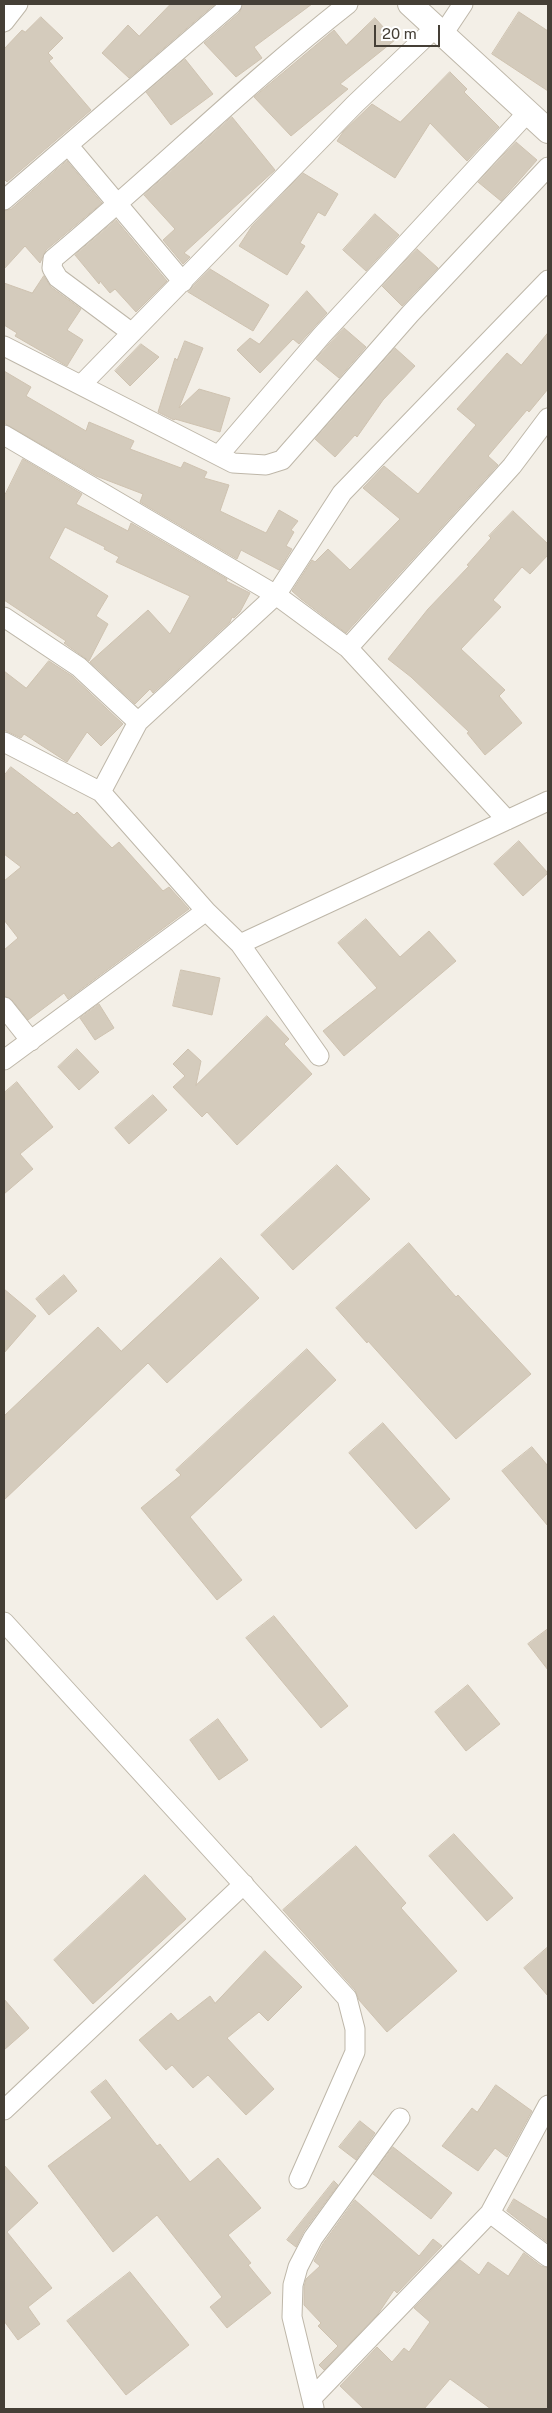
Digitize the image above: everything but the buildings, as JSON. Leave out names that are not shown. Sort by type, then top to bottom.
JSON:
[{"type":"street","points":[[4,22],[18,4]]},
{"type":"street","points":[[4,200],[232,4]]},
{"type":"street","points":[[132,333],[58,278],[52,268],[53,259],[118,205],[295,46],[348,4]]},
{"type":"street","points":[[410,4],[548,131]]},
{"type":"street","points":[[81,385],[355,104],[439,30],[463,4]]},
{"type":"street","points":[[219,455],[322,335],[528,112]]},
{"type":"street","points":[[68,145],[183,282]]},
{"type":"street","points":[[4,346],[234,463],[266,465],[282,460],[410,314],[548,167]]},
{"type":"street","points":[[101,792],[138,722],[276,595],[342,493],[548,280]]},
{"type":"street","points":[[348,648],[512,466],[548,418]]},
{"type":"street","points":[[4,435],[276,595],[348,648],[507,820]]},
{"type":"street","points":[[4,617],[79,667],[138,722]]},
{"type":"street","points":[[4,742],[101,792],[206,911],[240,944],[319,1056]]},
{"type":"street","points":[[240,944],[548,801]]},
{"type":"street","points":[[4,1060],[206,911]]},
{"type":"street","points":[[4,1007],[31,1040]]},
{"type":"street","points":[[4,1622],[347,1998],[355,2029],[355,2052],[299,2179]]},
{"type":"street","points":[[4,2110],[244,1884]]},
{"type":"street","points":[[313,2404],[490,2213],[548,2105]]},
{"type":"street","points":[[313,2404],[292,2317],[293,2286],[298,2267],[313,2238],[400,2118]]},
{"type":"street","points":[[490,2213],[548,2257]]}]
